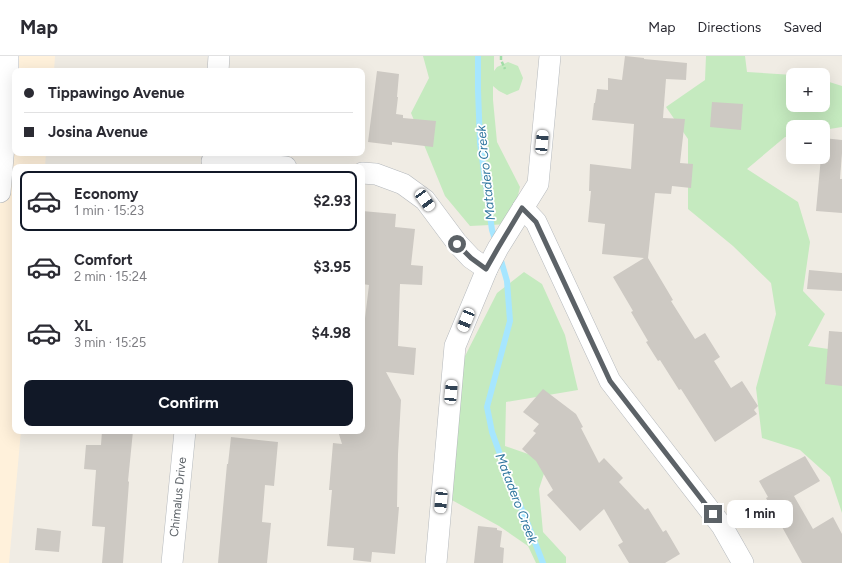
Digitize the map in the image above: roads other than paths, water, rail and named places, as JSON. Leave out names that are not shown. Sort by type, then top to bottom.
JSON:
[{"type":"street","points":[[0,192],[8,99],[8,56]]},
{"type":"street","points":[[218,68],[219,56]]},
{"type":"street","points":[[436,563],[455,346],[489,265],[522,208],[538,184],[550,56]]},
{"type":"street","points":[[212,160],[254,164]]},
{"type":"street","points":[[365,173],[376,174],[403,184],[425,200],[457,244],[471,258],[489,265]]},
{"type":"street","points":[[522,208],[536,222],[610,381],[722,526],[742,563]]},
{"type":"street","name":"Chimalus Drive","points":[[172,563],[185,434]]},
{"type":"waterway","name":"Matadero Creek","points":[[478,56],[480,143],[492,230],[496,242]]},
{"type":"waterway","name":"Matadero Creek","points":[[500,257],[507,281],[510,321],[487,407],[492,432],[543,563]]}]
